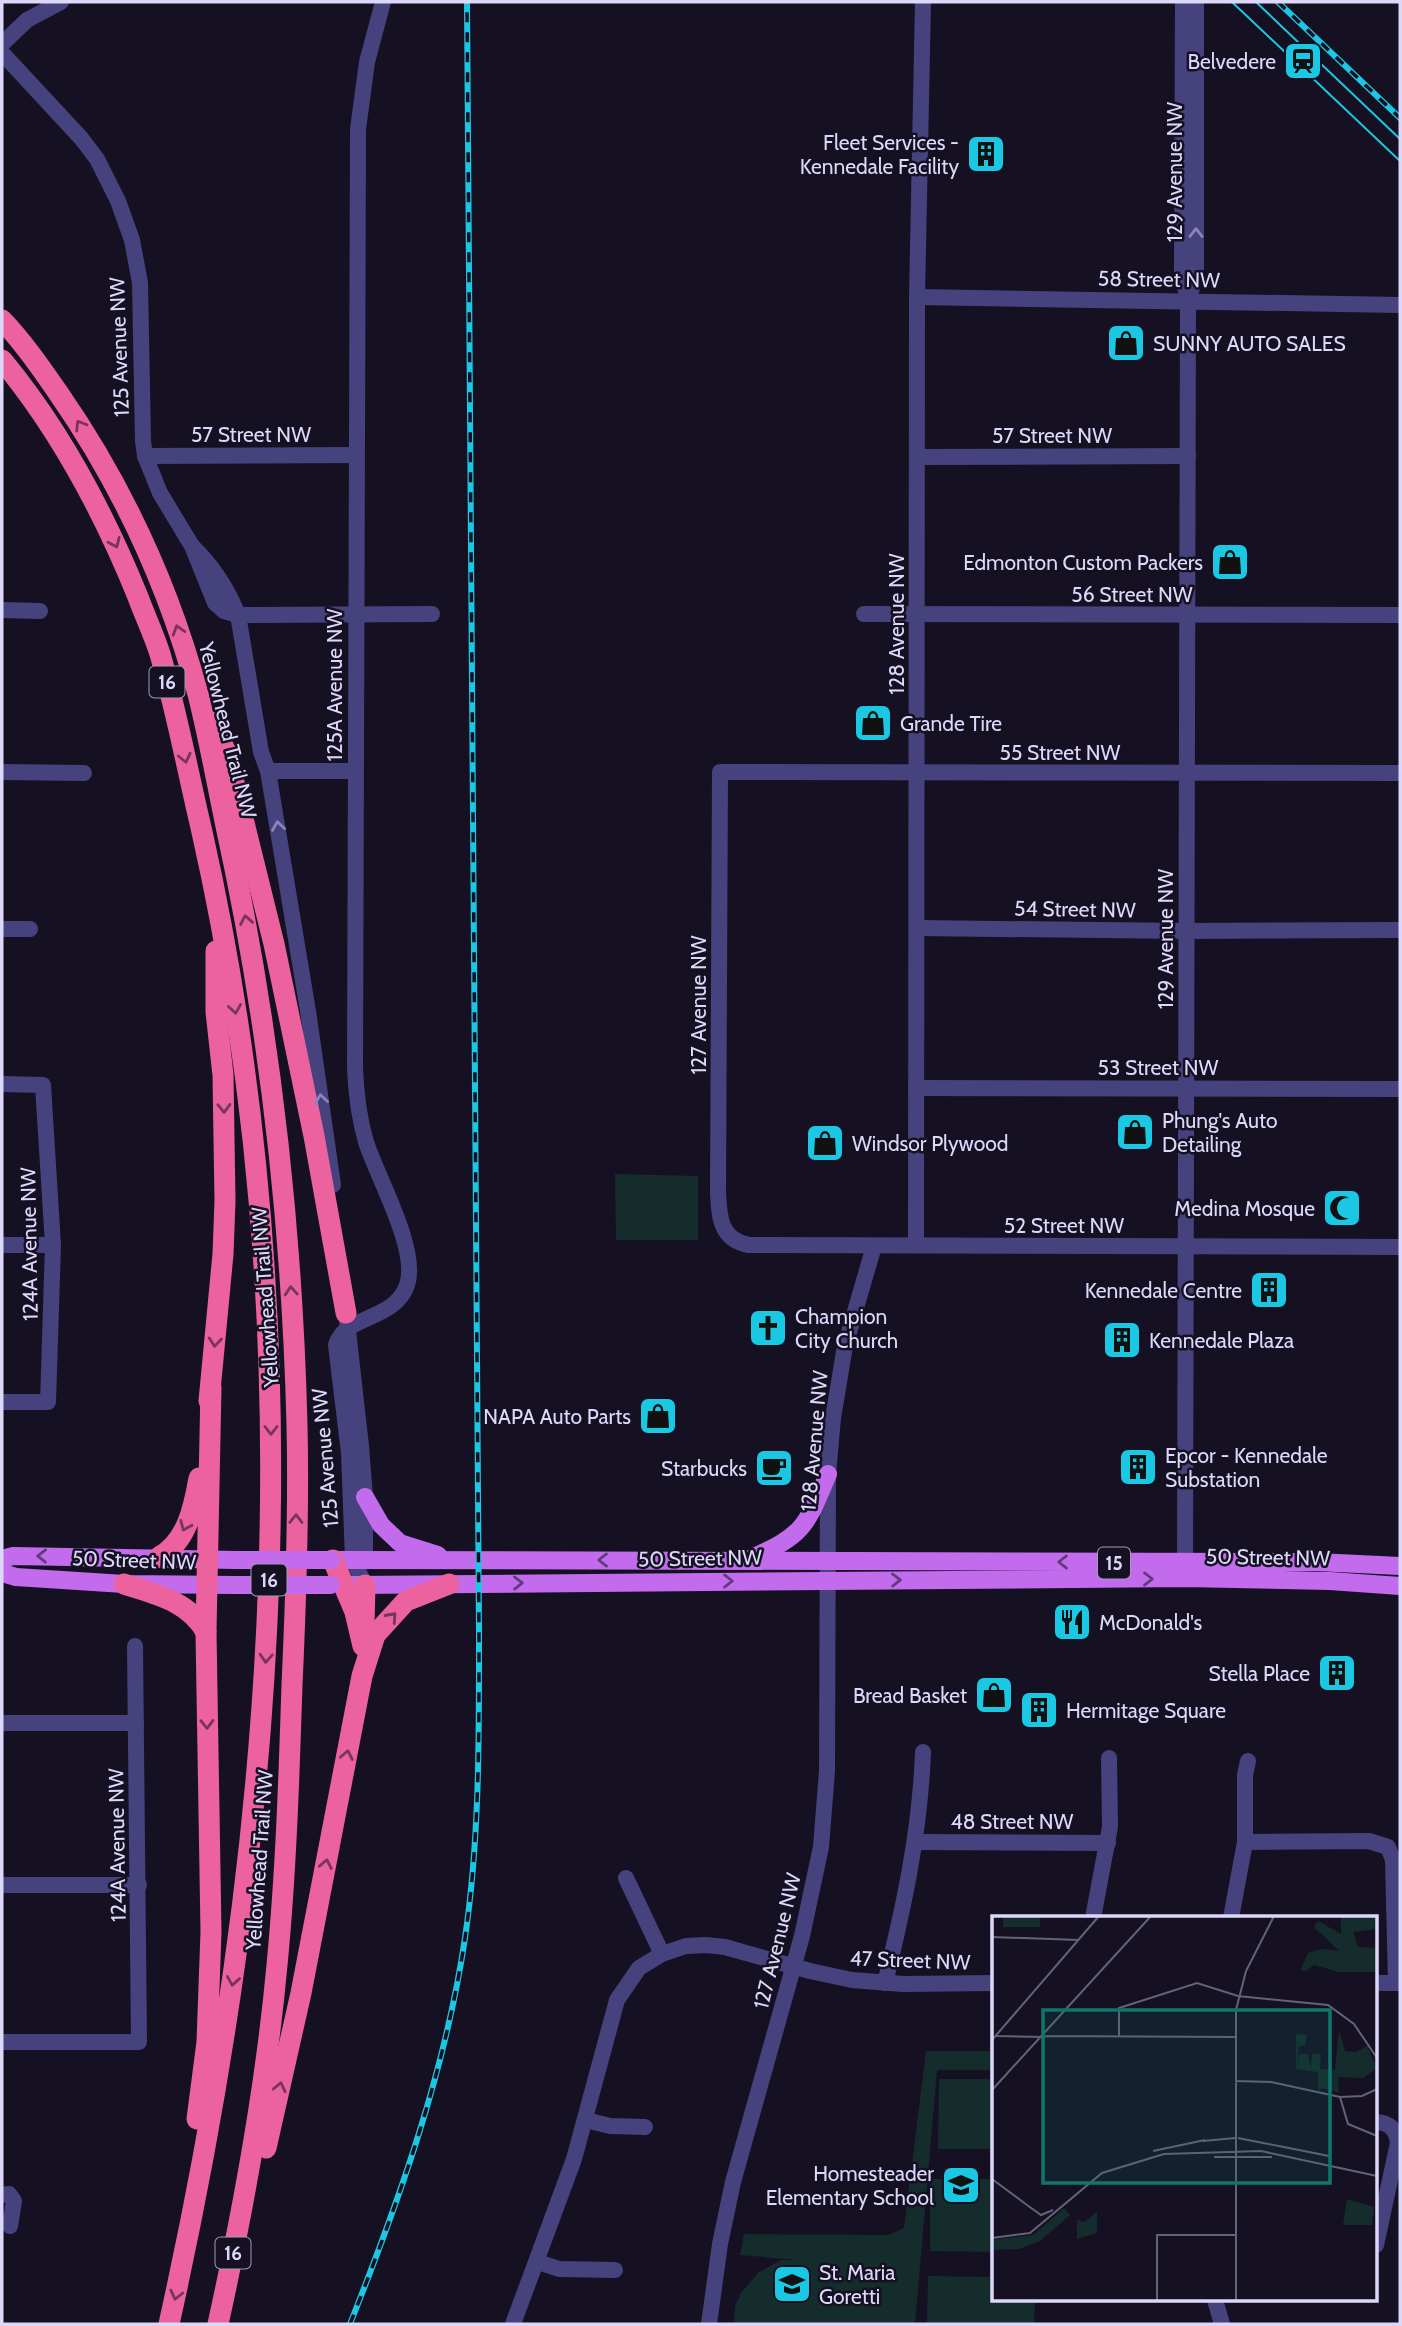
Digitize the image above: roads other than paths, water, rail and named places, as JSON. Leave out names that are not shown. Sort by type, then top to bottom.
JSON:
[{"type":"highway","name":"Yellowhead Trail NW","points":[[2,320],[43,370],[79,422],[129,511],[167,598],[198,695],[244,909],[270,1065],[288,1257],[297,1429],[295,1620],[289,1783],[277,1964],[257,2120],[219,2321]]},
{"type":"highway","name":"Yellowhead Trail NW","points":[[2,360],[52,429],[105,521],[159,649],[215,893],[249,1102],[262,1222],[271,1383],[268,1621],[257,1772],[238,1949],[208,2139],[169,2324]]},
{"type":"highway","points":[[198,695],[227,754],[270,930],[314,1136],[347,1321]]},
{"type":"highway","points":[[159,1557],[178,1542],[192,1511],[200,1474],[223,1254],[223,1075],[216,1012],[215,893]]},
{"type":"highway","points":[[183,2265],[185,2207],[207,2042],[210,1992],[211,1871],[206,1558],[211,1387]]},
{"type":"highway","points":[[346,1560],[347,1585],[363,1646],[362,1676]]},
{"type":"highway","points":[[124,1584],[184,1607],[200,1622],[206,1632]]},
{"type":"highway","points":[[219,2321],[261,2173],[301,1993],[362,1676],[376,1635],[406,1601],[449,1584]]},
{"type":"main road","points":[[745,1561],[780,1545],[797,1533],[810,1517],[828,1474]]},
{"type":"main road","points":[[365,1497],[381,1525],[400,1543],[454,1560]]},
{"type":"main road","name":"50 Street NW","points":[[2,1559],[13,1556],[236,1560],[827,1561],[1184,1571],[1400,1586]]},
{"type":"main road","points":[[346,1560],[347,1585]]},
{"type":"main road","name":"50 Street NW","points":[[2,1573],[16,1577],[124,1584],[347,1585],[827,1580],[1184,1571],[1317,1562],[1400,1566]]},
{"type":"street","points":[[2,44],[27,20],[61,2]]},
{"type":"street","name":"125A Avenue NW","points":[[347,1321],[386,1311],[398,1301],[407,1285],[410,1264],[366,1140],[357,1095],[355,1068],[358,129],[367,62],[383,2]]},
{"type":"street","name":"128 Avenue NW","points":[[916,1245],[917,297],[923,2]]},
{"type":"street","name":"129 Avenue NW","points":[[1183,2],[1182,273],[1188,300],[1184,1571]]},
{"type":"street","name":"129 Avenue NW","points":[[1188,300],[1196,274],[1196,6],[1193,2]]},
{"type":"street","name":"125 Avenue NW","points":[[2,53],[81,138],[97,159],[125,217],[138,264],[142,303],[145,456],[160,493],[192,546],[215,603],[224,611],[238,615]]},
{"type":"street","name":"58 Street NW","points":[[917,297],[1400,305]]},
{"type":"street","name":"57 Street NW","points":[[145,456],[356,455]]},
{"type":"street","name":"57 Street NW","points":[[917,457],[1188,456]]},
{"type":"street","points":[[2,610],[40,611]]},
{"type":"street","points":[[347,1321],[333,1189],[309,1011],[238,615],[432,614]]},
{"type":"street","name":"56 Street NW","points":[[864,614],[1400,615]]},
{"type":"street","points":[[268,771],[355,771]]},
{"type":"street","points":[[2,772],[84,773]]},
{"type":"street","name":"55 Street NW","points":[[720,772],[1400,773]]},
{"type":"street","name":"127 Avenue NW","points":[[720,772],[718,1192],[720,1219],[729,1236]]},
{"type":"street","name":"54 Street NW","points":[[917,928],[1400,930]]},
{"type":"street","points":[[2,929],[30,929]]},
{"type":"street","name":"124A Avenue NW","points":[[2,1084],[43,1085],[53,1245],[48,1402],[2,1402]]},
{"type":"street","name":"53 Street NW","points":[[916,1088],[1400,1089]]},
{"type":"street","name":"52 Street NW","points":[[729,1236],[749,1245],[1400,1247]]},
{"type":"street","points":[[2,1245],[53,1245]]},
{"type":"street","name":"128 Avenue NW","points":[[827,1561],[828,1474],[833,1418],[845,1346],[874,1246]]},
{"type":"street","name":"125 Avenue NW","points":[[346,1560],[365,1497],[347,1321]]},
{"type":"street","name":"125 Avenue NW","points":[[346,1560],[349,1453],[336,1351],[338,1339],[347,1321]]},
{"type":"street","name":"127 Avenue NW","points":[[709,2324],[720,2244],[733,2182],[816,1879],[824,1815],[827,1561]]},
{"type":"street","name":"124A Avenue NW","points":[[2,2042],[139,2042],[135,1646]]},
{"type":"street","points":[[2,1723],[136,1723]]},
{"type":"street","points":[[885,1983],[916,1842],[923,1752]]},
{"type":"street","points":[[1093,1916],[1111,1814],[1109,1758]]},
{"type":"street","points":[[1231,1916],[1245,1842],[1245,1775],[1248,1761]]},
{"type":"street","points":[[1245,1842],[1369,1841],[1388,1847],[1393,1860],[1398,1983],[1378,1983]]},
{"type":"street","name":"48 Street NW","points":[[916,1842],[1108,1843]]},
{"type":"street","points":[[513,2324],[568,2178],[621,1992],[639,1968],[662,1954],[626,1878]]},
{"type":"street","points":[[2,1885],[139,1885]]},
{"type":"street","name":"47 Street NW","points":[[662,1954],[686,1946],[706,1945],[725,1947],[840,1978],[885,1983],[992,1983]]},
{"type":"street","points":[[586,2120],[604,2126],[645,2127]]},
{"type":"street","points":[[1378,2122],[1385,2123],[1394,2130],[1398,2143],[1378,2236]]},
{"type":"street","points":[[2,2194],[9,2194],[14,2201],[10,2226]]},
{"type":"street","points":[[538,2262],[559,2269],[615,2270]]},
{"type":"street","points":[[1216,2302],[1222,2324]]},
{"type":"tram line","points":[[1232,2],[1400,161]]},
{"type":"tram line","points":[[1256,2],[1400,139]]},
{"type":"railway","points":[[350,2324],[403,2182],[446,2037],[465,1938],[476,1823],[479,1630],[467,2]]},
{"type":"railway","points":[[1278,2],[1400,118]]},
{"type":"place","name":"Belvedere","points":[[1303,61]]},
{"type":"place","name":"Fleet Services - Kennedale Facility","points":[[986,154]]},
{"type":"place","name":"SUNNY AUTO SALES","points":[[1126,343]]},
{"type":"place","name":"Edmonton Custom Packers","points":[[1230,562]]},
{"type":"place","name":"Grande Tire","points":[[873,723]]},
{"type":"place","name":"Phung's Auto Detailing","points":[[1135,1132]]},
{"type":"place","name":"Windsor Plywood","points":[[825,1143]]},
{"type":"place","name":"Medina Mosque","points":[[1342,1208]]},
{"type":"place","name":"Kennedale Centre","points":[[1269,1290]]},
{"type":"place","name":"Champion City Church","points":[[768,1328]]},
{"type":"place","name":"Kennedale Plaza","points":[[1122,1340]]},
{"type":"place","name":"NAPA Auto Parts","points":[[658,1416]]},
{"type":"place","name":"Epcor - Kennedale Substation","points":[[1138,1467]]},
{"type":"place","name":"Starbucks","points":[[774,1468]]},
{"type":"place","name":"McDonald's","points":[[1072,1622]]},
{"type":"place","name":"Stella Place","points":[[1337,1673]]},
{"type":"place","name":"Bread Basket","points":[[994,1695]]},
{"type":"place","name":"Hermitage Square","points":[[1039,1710]]},
{"type":"place","name":"Homesteader Elementary School","points":[[961,2185]]},
{"type":"place","name":"St. Maria Goretti","points":[[792,2284]]}]
